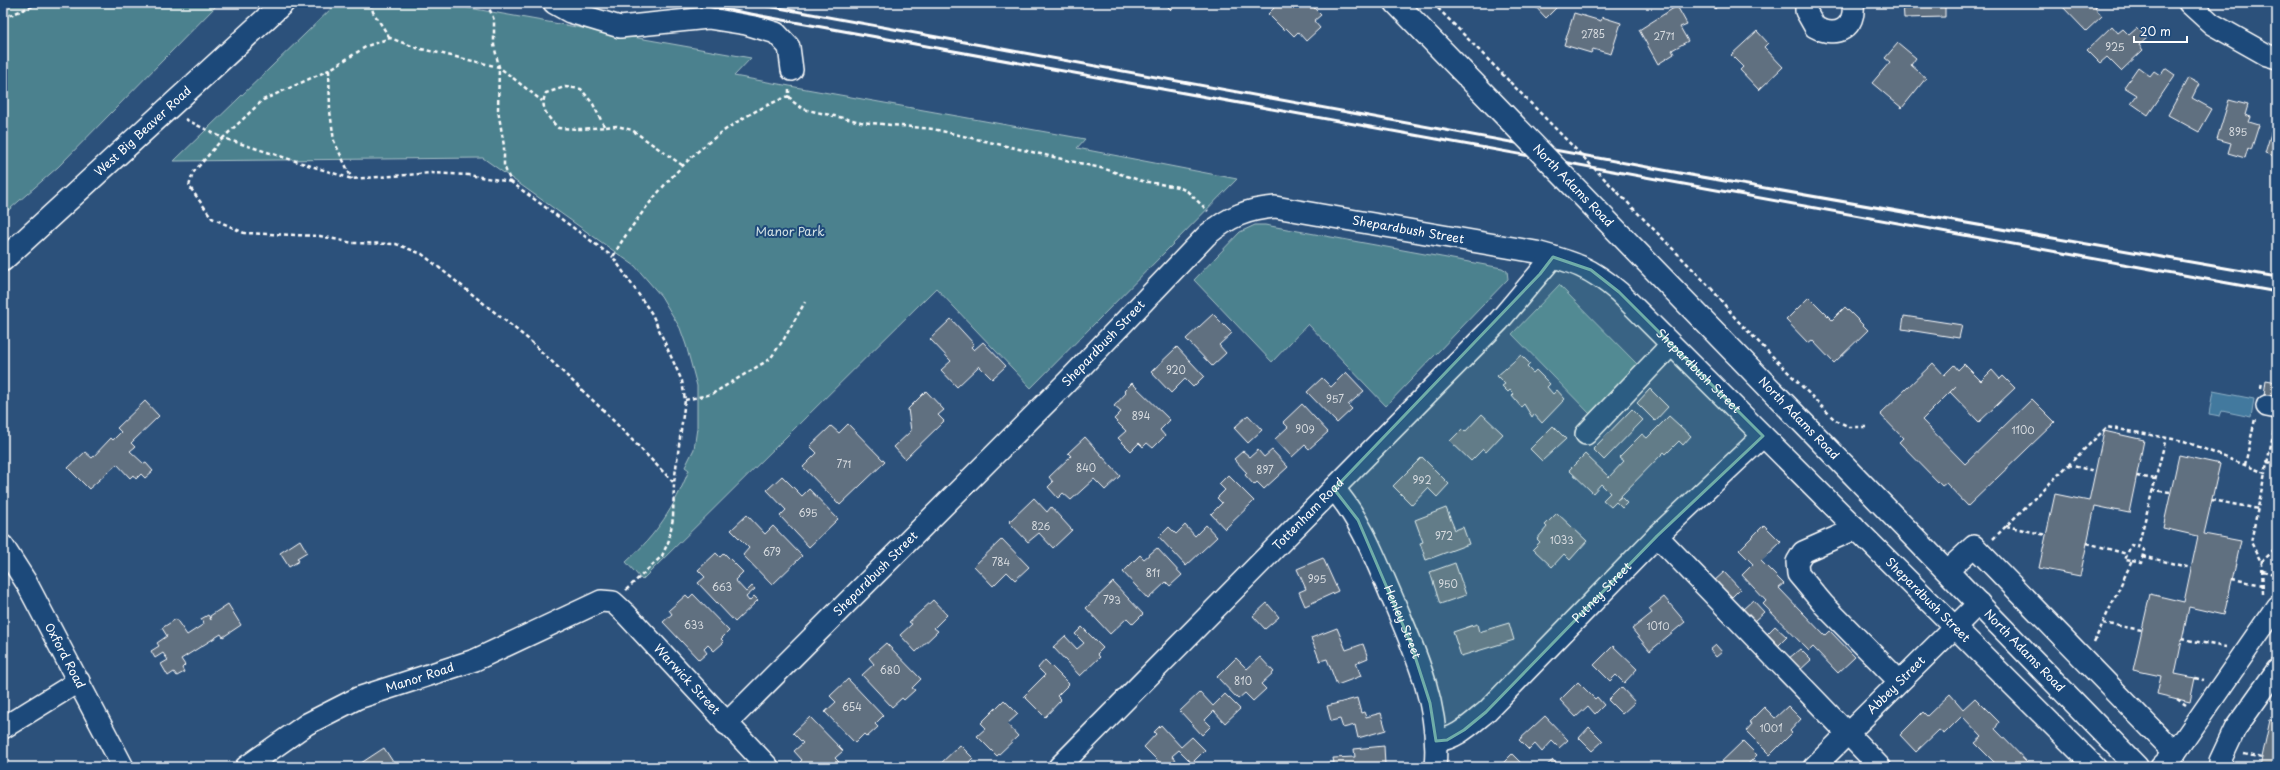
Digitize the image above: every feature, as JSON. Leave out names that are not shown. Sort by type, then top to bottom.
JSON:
[{"type":"main road","name":"West Big Beaver Road","points":[[3,260],[282,3]]},
{"type":"main road","name":"North Adams Road","points":[[1396,3],[2137,767]]},
{"type":"street","points":[[554,3],[570,12],[620,27],[708,18],[746,24],[776,33],[789,47],[792,70]]},
{"type":"street","points":[[1806,3],[1806,11],[1816,27],[1831,33],[1844,29],[1850,24],[1854,17],[1854,3]]},
{"type":"street","points":[[2189,3],[2212,24],[2267,55],[2277,58]]},
{"type":"street","name":"Shepardbush Street","points":[[726,724],[1066,383],[1207,235],[1222,223],[1246,211],[1275,207],[1553,257],[1583,266],[1605,280],[2095,767]]},
{"type":"street","name":"Tottenham Road","points":[[1059,767],[1498,321],[1553,257]]},
{"type":"street","points":[[1586,434],[1671,345]]},
{"type":"street","name":"Putney Street","points":[[1436,741],[1447,740],[1453,737],[1486,712],[1657,536],[1763,436]]},
{"type":"street","name":"Henley Street","points":[[1334,489],[1358,520],[1412,644],[1430,703],[1436,741],[1435,767]]},
{"type":"street","points":[[1854,526],[1846,533],[1803,552],[1797,562],[1798,574],[1824,605],[1899,682]]},
{"type":"street","points":[[1657,536],[1848,732],[1880,767]]},
{"type":"street","name":"Oxford Road","points":[[3,546],[26,582],[79,681],[122,767]]},
{"type":"street","points":[[1947,571],[1974,546],[2168,760],[2270,601]]},
{"type":"street","name":"Warwick Street","points":[[607,602],[626,614],[726,724],[768,767]]},
{"type":"street","name":"Manor Road","points":[[246,767],[307,724],[358,698],[475,660],[607,602]]},
{"type":"street","name":"Abbey Street","points":[[1814,767],[1979,603]]},
{"type":"street","points":[[2220,767],[2220,761],[2235,729],[2277,670]]},
{"type":"street","points":[[3,728],[79,681]]},
{"type":"path","points":[[3,18],[40,3]]},
{"type":"path","points":[[371,3],[373,12],[390,38],[417,48],[499,67],[542,101],[546,115],[558,128],[581,129],[617,126],[632,130],[682,165]]},
{"type":"path","points":[[487,3],[494,20],[494,45],[499,67],[498,110],[504,146],[504,166],[511,182]]},
{"type":"path","points":[[1433,3],[1711,288],[1741,324],[1834,419],[1849,427],[1866,427]]},
{"type":"path","points":[[390,38],[368,46],[328,70],[263,100],[223,138],[193,173],[189,186],[212,218],[244,233],[320,236],[353,243],[396,244],[422,254],[528,339],[604,411],[674,483]]},
{"type":"path","points":[[328,70],[330,111],[334,141],[352,179]]},
{"type":"path","points":[[792,70],[789,96],[792,101],[803,109],[860,122],[933,128],[1105,169],[1142,181],[1178,187],[1187,191],[1222,223]]},
{"type":"path","points":[[542,101],[546,93],[565,87],[580,89],[593,104],[604,126]]},
{"type":"path","points":[[613,257],[622,240],[682,165],[724,130],[765,106],[789,96]]},
{"type":"path","points":[[166,110],[223,138],[352,179],[432,173],[468,175],[511,182],[613,257],[652,314],[682,382],[685,400],[674,483],[673,518],[669,540],[662,556],[607,602]]},
{"type":"path","points":[[685,400],[712,394],[770,359],[784,339],[805,302]]},
{"type":"path","points":[[2262,382],[2267,408],[2267,462],[2259,509],[2251,542],[2261,562],[2263,571],[2263,585],[2270,601]]},
{"type":"path","points":[[2245,465],[2267,408]]},
{"type":"path","points":[[1991,540],[2107,427],[2184,442],[2264,473]]},
{"type":"path","points":[[2138,547],[2166,438]]},
{"type":"path","points":[[2267,462],[2277,464]]},
{"type":"path","points":[[2068,465],[2095,471]]},
{"type":"path","points":[[2137,476],[2155,479]]},
{"type":"path","points":[[2152,490],[2171,492]]},
{"type":"path","points":[[2212,500],[2259,509]]},
{"type":"path","points":[[2006,526],[2046,534]]},
{"type":"path","points":[[2087,542],[2127,554]]},
{"type":"path","points":[[2131,545],[2144,550],[2141,563],[2125,560],[2127,554],[2131,545]]},
{"type":"path","points":[[2261,562],[2277,548]]},
{"type":"path","points":[[2143,556],[2191,568]]},
{"type":"path","points":[[2093,644],[2132,562]]},
{"type":"path","points":[[2263,571],[2277,575]]},
{"type":"path","points":[[2232,579],[2263,585]]},
{"type":"path","points":[[2103,623],[2142,630]]},
{"type":"path","points":[[2182,639],[2230,648]]},
{"type":"path","points":[[2176,699],[2190,708]]},
{"type":"path","points":[[2238,753],[2262,758]]},
{"type":"highlighted area","points":[[1553,257],[1591,270],[1619,292],[1763,436],[1657,536],[1486,712],[1464,730],[1447,740],[1436,741],[1430,703],[1411,644],[1358,520],[1334,489],[1540,274]]},
{"type":"green space","points":[[3,3],[219,3],[58,167],[3,215]]},
{"type":"green space","name":"Manor Park","points":[[337,3],[441,3],[751,58],[734,76],[1085,139],[1077,148],[1237,179],[1031,388],[936,288],[642,580],[626,562],[647,541],[664,520],[689,470],[685,467],[694,449],[697,428],[697,386],[680,328],[661,296],[635,266],[483,158],[174,161]]},
{"type":"green space","points":[[1255,225],[1265,225],[1502,268],[1507,271],[1508,279],[1386,406],[1308,324],[1272,362],[1194,280],[1240,232]]},
{"type":"green space","points":[[1559,285],[1638,365],[1591,415],[1512,334]]},
{"type":"water","points":[[2213,391],[2254,399],[2251,417],[2222,411],[2220,416],[2209,414]]},
{"type":"building","points":[[1164,3],[1178,3],[1171,10]]},
{"type":"building","points":[[1270,3],[1309,3],[1321,15],[1314,21],[1320,28],[1306,41],[1298,32],[1294,36],[1286,28],[1284,30],[1268,14],[1274,8]]},
{"type":"building","points":[[1532,3],[1561,3],[1546,18]]},
{"type":"building","points":[[1710,3],[1721,3],[1715,9]]},
{"type":"building","points":[[1903,3],[1945,3],[1945,17],[1904,18]]},
{"type":"building","points":[[2099,3],[2095,8],[2102,16],[2086,31],[2060,4]]},
{"type":"building","points":[[1677,6],[1687,24],[1680,27],[1688,41],[1672,50],[1674,54],[1658,64],[1639,30]]},
{"type":"building","points":[[1574,13],[1601,21],[1602,17],[1621,23],[1611,54],[1593,49],[1591,53],[1564,45]]},
{"type":"building","points":[[2112,26],[2118,33],[2123,29],[2129,35],[2137,28],[2147,38],[2139,45],[2143,50],[2121,71],[2107,57],[2100,63],[2087,50]]},
{"type":"building","points":[[1757,31],[1768,43],[1764,47],[1783,67],[1759,90],[1740,70],[1743,67],[1731,55]]},
{"type":"building","points":[[1898,43],[1916,58],[1911,65],[1926,78],[1902,108],[1872,83],[1890,62],[1885,58]]},
{"type":"building","points":[[2138,67],[2150,76],[2154,71],[2160,75],[2165,68],[2175,75],[2148,115],[2131,103],[2137,95],[2124,87]]},
{"type":"building","points":[[2188,78],[2199,84],[2192,98],[2212,109],[2199,132],[2168,115]]},
{"type":"building","points":[[2229,100],[2248,105],[2245,115],[2251,117],[2249,122],[2259,125],[2251,150],[2248,148],[2245,158],[2228,153],[2231,143],[2217,139]]},
{"type":"building","points":[[2272,130],[2277,131],[2277,157],[2265,153]]},
{"type":"building","points":[[1809,297],[1832,320],[1845,307],[1868,330],[1834,363],[1812,340],[1808,343],[1786,320]]},
{"type":"building","points":[[1213,314],[1232,333],[1219,345],[1226,353],[1212,366],[1186,339]]},
{"type":"building","points":[[1904,316],[1962,325],[1959,338],[1902,329]]},
{"type":"building","points":[[951,319],[974,344],[971,347],[974,350],[983,342],[1006,366],[992,379],[979,366],[957,387],[941,370],[951,361],[930,339]]},
{"type":"building","points":[[1177,347],[1204,376],[1193,387],[1185,379],[1171,393],[1151,372]]},
{"type":"building","points":[[1521,355],[1530,364],[1527,367],[1533,373],[1536,370],[1550,384],[1547,387],[1553,394],[1557,390],[1565,399],[1542,423],[1534,414],[1532,417],[1524,404],[1521,407],[1512,396],[1514,394],[1510,390],[1508,392],[1502,386],[1505,384],[1497,376]]},
{"type":"building","points":[[1933,363],[1944,375],[1954,365],[1958,370],[1964,364],[1981,381],[1992,370],[2000,379],[2003,376],[2015,388],[1979,422],[1950,392],[1922,420],[1965,464],[2032,399],[2055,422],[1968,506],[1946,483],[1942,486],[1899,442],[1903,438],[1880,414]]},
{"type":"building","points":[[1346,372],[1364,391],[1348,405],[1352,409],[1337,423],[1307,392],[1322,378],[1331,387]]},
{"type":"building","points":[[2266,380],[2277,382],[2277,397],[2264,395]]},
{"type":"building","points":[[1132,383],[1170,420],[1160,430],[1165,436],[1153,448],[1147,443],[1143,447],[1139,443],[1131,451],[1118,438],[1126,431],[1114,419],[1121,412],[1114,406],[1126,393],[1124,391]]},
{"type":"building","points":[[1650,389],[1668,407],[1655,421],[1637,403]]},
{"type":"building","points":[[926,391],[944,410],[938,415],[944,421],[905,459],[894,447],[911,431],[908,409]]},
{"type":"building","points":[[145,401],[159,416],[131,443],[135,447],[130,451],[144,464],[146,463],[153,471],[145,478],[141,474],[136,479],[133,475],[130,478],[117,464],[89,489],[68,468],[85,452],[92,458],[111,438],[113,440],[121,432],[117,428]]},
{"type":"building","points":[[1302,404],[1328,432],[1309,449],[1305,445],[1292,457],[1275,439],[1288,427],[1283,422]]},
{"type":"building","points":[[1632,409],[1643,420],[1604,460],[1593,449]]},
{"type":"building","points":[[1482,414],[1503,434],[1486,452],[1483,449],[1471,461],[1450,441],[1462,429],[1465,432]]},
{"type":"building","points":[[1248,415],[1262,430],[1248,443],[1234,428]]},
{"type":"building","points":[[1669,416],[1691,436],[1683,445],[1679,441],[1666,454],[1664,452],[1617,500],[1621,497],[1627,503],[1622,508],[1616,502],[1611,507],[1603,500],[1610,493],[1601,484],[1593,493],[1569,470],[1585,454],[1609,477],[1624,461],[1619,457],[1642,434],[1647,438]]},
{"type":"building","points":[[848,424],[885,462],[840,505],[803,467],[817,453],[810,446],[831,426],[839,433]]},
{"type":"building","points":[[1553,426],[1566,439],[1542,461],[1530,449]]},
{"type":"building","points":[[2104,431],[2144,440],[2129,513],[2095,506],[2080,576],[2039,568],[2055,494],[2089,501]]},
{"type":"building","points":[[1085,437],[1120,476],[1105,490],[1094,479],[1071,500],[1063,493],[1058,498],[1048,487],[1053,482],[1049,477],[1071,456],[1068,453]]},
{"type":"building","points":[[1258,450],[1264,457],[1272,450],[1288,467],[1264,489],[1257,482],[1254,485],[1245,475],[1247,473],[1234,459],[1243,451],[1250,457]]},
{"type":"building","points":[[2179,455],[2220,464],[2204,534],[2241,541],[2224,615],[2189,607],[2175,674],[2195,678],[2190,702],[2157,694],[2161,676],[2133,670],[2150,594],[2184,602],[2198,536],[2163,528]]},
{"type":"building","points":[[1422,457],[1449,484],[1437,497],[1428,488],[1412,505],[1393,486]]},
{"type":"building","points":[[1228,475],[1254,501],[1225,529],[1211,514],[1222,503],[1217,498],[1225,490],[1219,484]]},
{"type":"building","points":[[782,476],[802,496],[809,489],[838,519],[809,547],[780,516],[786,510],[767,490]]},
{"type":"building","points":[[1034,498],[1047,512],[1051,507],[1072,530],[1053,548],[1039,533],[1028,542],[1009,522]]},
{"type":"building","points":[[1446,508],[1455,530],[1463,527],[1469,544],[1426,560],[1420,543],[1423,542],[1415,520]]},
{"type":"building","points":[[1557,513],[1587,541],[1570,560],[1564,554],[1552,567],[1533,549],[1540,542],[1537,539],[1547,527],[1545,525]]},
{"type":"building","points":[[747,515],[765,534],[773,526],[802,556],[772,585],[743,555],[749,548],[731,530]]},
{"type":"building","points":[[1185,525],[1195,536],[1206,525],[1217,537],[1186,566],[1159,537],[1169,527],[1176,534]]},
{"type":"building","points":[[1764,525],[1781,542],[1761,561],[1784,584],[1779,588],[1825,636],[1830,631],[1855,657],[1838,673],[1813,647],[1809,651],[1763,604],[1766,601],[1742,575],[1753,564],[1739,550]]},
{"type":"building","points":[[1002,539],[1029,567],[1015,580],[1007,572],[993,586],[974,566]]},
{"type":"building","points":[[300,540],[307,552],[297,558],[299,561],[289,567],[280,553]]},
{"type":"building","points":[[1157,548],[1182,575],[1170,586],[1166,582],[1148,599],[1123,572],[1140,555],[1144,559]]},
{"type":"building","points":[[716,553],[720,557],[724,553],[743,572],[735,580],[746,592],[752,586],[755,589],[746,597],[749,601],[754,596],[758,600],[735,622],[698,583],[705,577],[698,570]]},
{"type":"building","points":[[1323,558],[1338,591],[1305,606],[1299,592],[1306,589],[1297,569]]},
{"type":"building","points":[[1455,563],[1466,595],[1440,604],[1430,572]]},
{"type":"building","points":[[1724,572],[1740,589],[1730,599],[1713,582]]},
{"type":"building","points":[[1113,582],[1143,614],[1133,624],[1127,618],[1110,634],[1086,608]]},
{"type":"building","points":[[693,594],[729,631],[721,639],[724,642],[714,651],[708,645],[704,649],[707,653],[699,660],[663,622],[672,614],[669,610],[686,595],[689,598]]},
{"type":"building","points":[[1664,597],[1685,622],[1650,651],[1632,629],[1652,613],[1649,609]]},
{"type":"building","points":[[933,600],[947,615],[934,628],[938,631],[916,652],[900,635],[912,624],[909,622]]},
{"type":"building","points":[[1753,600],[1764,612],[1753,622],[1742,610]]},
{"type":"building","points":[[1267,603],[1279,617],[1265,629],[1253,616]]},
{"type":"building","points":[[228,604],[241,625],[223,637],[221,634],[181,659],[185,665],[182,668],[184,672],[177,676],[174,672],[168,676],[161,664],[168,660],[163,653],[155,658],[151,651],[159,646],[157,643],[167,636],[162,628],[176,619],[187,635],[204,624],[201,619],[208,615],[211,620],[210,616]]},
{"type":"building","points":[[1509,623],[1514,640],[1461,656],[1453,632],[1477,624],[1479,632]]},
{"type":"building","points":[[1775,626],[1787,637],[1777,647],[1766,635]]},
{"type":"building","points":[[1082,627],[1103,648],[1097,654],[1100,657],[1080,676],[1053,647],[1065,636],[1077,649],[1084,643],[1075,634]]},
{"type":"building","points":[[1337,628],[1346,650],[1363,644],[1368,658],[1356,663],[1361,676],[1337,685],[1327,659],[1320,661],[1311,638]]},
{"type":"building","points":[[886,643],[921,679],[912,688],[915,690],[904,700],[902,698],[892,707],[862,675],[874,664],[869,658]]},
{"type":"building","points":[[1716,645],[1722,652],[1716,657],[1710,650]]},
{"type":"building","points":[[1613,646],[1637,669],[1624,683],[1616,675],[1610,681],[1594,665]]},
{"type":"building","points":[[1800,649],[1811,660],[1799,671],[1788,659]]},
{"type":"building","points":[[1260,657],[1274,672],[1261,684],[1266,689],[1253,701],[1245,693],[1238,699],[1217,677],[1236,658],[1247,669]]},
{"type":"building","points":[[1045,660],[1069,684],[1057,696],[1061,700],[1045,717],[1024,696],[1045,675],[1038,668]]},
{"type":"building","points":[[848,679],[883,716],[875,724],[878,727],[867,737],[864,734],[855,743],[825,712],[836,702],[830,696]]},
{"type":"building","points":[[1578,682],[1595,699],[1597,697],[1604,705],[1595,714],[1588,706],[1576,717],[1560,700]]},
{"type":"building","points":[[1621,687],[1635,702],[1622,714],[1608,700]]},
{"type":"building","points":[[1200,692],[1213,706],[1225,694],[1240,709],[1225,723],[1214,711],[1205,720],[1211,726],[1202,735],[1180,711]]},
{"type":"building","points":[[1950,694],[1963,709],[1975,698],[1999,722],[1995,729],[2032,767],[1999,767],[1975,743],[1982,737],[1962,716],[1944,734],[1939,730],[1916,752],[1900,735],[1923,712],[1927,716]]},
{"type":"building","points":[[1357,698],[1361,713],[1364,712],[1366,717],[1381,713],[1386,730],[1358,738],[1355,725],[1343,728],[1340,719],[1331,721],[1327,706]]},
{"type":"building","points":[[1004,700],[1018,714],[1007,724],[1018,736],[997,756],[977,736],[986,728],[981,723]]},
{"type":"building","points":[[1788,706],[1801,719],[1790,731],[1792,733],[1770,755],[1746,731],[1752,724],[1749,722],[1764,707],[1775,718]]},
{"type":"building","points":[[1545,716],[1568,740],[1559,748],[1552,741],[1542,752],[1535,744],[1529,750],[1519,740]]},
{"type":"building","points":[[810,717],[843,751],[835,758],[839,762],[833,767],[804,767],[800,762],[802,760],[794,751],[803,743],[793,733]]},
{"type":"building","points":[[2270,720],[2277,721],[2277,767],[2260,767]]},
{"type":"building","points":[[1161,725],[1181,747],[1192,737],[1205,750],[1192,763],[1179,750],[1172,756],[1181,766],[1164,767],[1144,747],[1156,734],[1154,732]]},
{"type":"building","points":[[1589,727],[1603,741],[1592,751],[1579,738]]},
{"type":"building","points":[[1743,741],[1757,755],[1747,765],[1748,767],[1716,767]]},
{"type":"building","points":[[960,745],[973,758],[964,767],[938,766]]},
{"type":"building","points":[[1384,746],[1385,765],[1327,767],[1327,763],[1334,763],[1333,758],[1355,757],[1354,749]]},
{"type":"building","points":[[384,748],[395,765],[391,767],[355,767]]},
{"type":"building","points":[[1512,754],[1525,767],[1499,767]]},
{"type":"building","points":[[1139,760],[1145,767],[1132,767]]},
{"type":"building","points":[[1553,760],[1560,767],[1545,767]]},
{"type":"railway","points":[[690,3],[2277,292]]},
{"type":"railway","points":[[751,3],[1696,176],[2277,277]]}]
